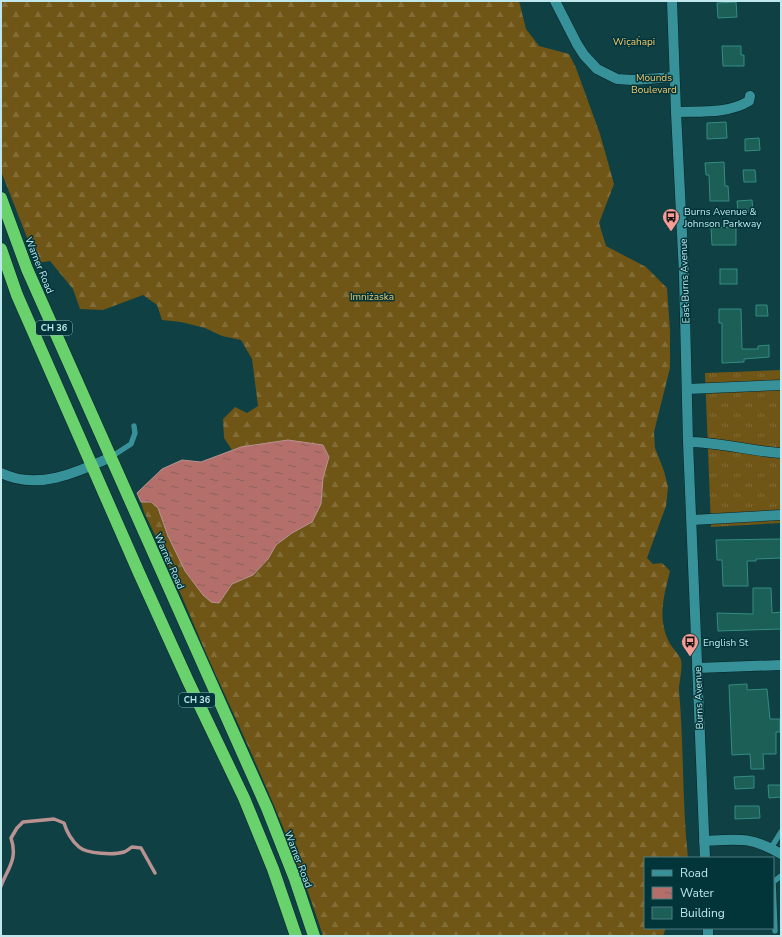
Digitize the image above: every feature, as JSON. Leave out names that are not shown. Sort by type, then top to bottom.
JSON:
[{"type":"highway","name":"Warner Road","points":[[1,198],[28,269],[270,815],[295,879],[314,936]]},
{"type":"highway","name":"CH 36","points":[[1,249],[34,336],[184,674],[244,798],[270,863],[296,936]]},
{"type":"street","points":[[555,1],[584,56],[597,69],[617,79],[632,80],[674,78]]},
{"type":"street","name":"East Burns Avenue","points":[[672,1],[683,267],[688,442]]},
{"type":"street","points":[[676,112],[734,108],[749,101],[750,96]]},
{"type":"street","points":[[687,389],[781,385]]},
{"type":"street","points":[[688,442],[703,442],[758,451],[781,453]]},
{"type":"street","name":"Burns Avenue","points":[[688,442],[705,857]]},
{"type":"street","points":[[2,475],[19,479],[54,479],[92,466],[111,456]]},
{"type":"street","points":[[692,520],[781,515]]},
{"type":"street","points":[[697,668],[781,665]]},
{"type":"street","points":[[704,841],[738,839],[749,840],[771,848],[781,854]]},
{"type":"lane","points":[[111,456],[130,446],[134,440],[134,426]]},
{"type":"lane","points":[[771,848],[781,832]]},
{"type":"lane","points":[[774,906],[775,931]]},
{"type":"green space","name":"Imniżaska","points":[[1,1],[519,1],[526,29],[539,46],[569,54],[576,68],[600,134],[614,184],[599,223],[606,246],[646,267],[667,288],[670,331],[670,368],[654,432],[655,448],[664,471],[668,487],[666,506],[647,558],[653,564],[662,563],[670,571],[662,616],[665,633],[670,644],[680,658],[681,663],[679,690],[688,857],[644,857],[644,929],[666,929],[663,936],[323,936],[298,866],[271,798],[144,512],[141,502],[151,502],[158,508],[168,536],[219,603],[232,584],[253,575],[268,559],[276,545],[292,533],[321,504],[323,478],[329,457],[323,445],[306,443],[241,447],[232,450],[224,438],[223,419],[235,407],[247,413],[258,406],[252,359],[241,340],[222,336],[205,328],[181,322],[162,320],[157,305],[143,295],[103,310],[80,309],[73,289],[50,261],[37,263],[1,171]]},
{"type":"green space","points":[[781,370],[781,523],[711,527],[705,373]]},
{"type":"water","points":[[288,440],[323,445],[329,457],[323,478],[321,504],[312,522],[292,533],[276,545],[268,559],[253,575],[232,584],[219,603],[211,602],[203,595],[185,571],[168,536],[158,508],[151,502],[141,502],[137,493],[162,469],[182,460],[201,462],[241,447]]},
{"type":"building","points":[[736,2],[737,17],[718,18],[717,3]]},
{"type":"building","points":[[722,46],[741,46],[741,55],[744,55],[744,66],[723,66]]},
{"type":"building","points":[[726,122],[727,138],[707,139],[707,123]]},
{"type":"building","points":[[759,138],[760,150],[745,151],[745,139]]},
{"type":"building","points":[[724,162],[725,186],[728,186],[729,201],[710,201],[709,175],[706,175],[705,163]]},
{"type":"building","points":[[743,170],[755,170],[756,182],[744,182]]},
{"type":"building","points":[[752,200],[753,212],[738,212],[737,201]]},
{"type":"building","points":[[736,227],[736,245],[712,245],[711,228]]},
{"type":"building","points":[[720,269],[737,269],[737,284],[720,284]]},
{"type":"building","points":[[756,305],[767,305],[768,316],[756,316]]},
{"type":"building","points":[[719,309],[741,309],[742,349],[758,349],[758,346],[769,345],[769,357],[744,359],[744,362],[722,363],[722,323],[719,323]]},
{"type":"building","points":[[781,539],[781,558],[756,559],[756,561],[747,561],[748,586],[723,586],[722,560],[717,560],[716,540]]},
{"type":"building","points":[[753,588],[771,588],[772,613],[781,612],[781,629],[718,631],[717,613],[753,614]]},
{"type":"building","points":[[747,684],[747,690],[767,689],[770,719],[780,719],[780,732],[776,732],[776,754],[763,754],[764,769],[751,769],[750,754],[732,755],[729,685]]},
{"type":"building","points":[[754,776],[754,788],[735,789],[734,777]]},
{"type":"building","points":[[768,785],[781,785],[781,797],[769,798]]},
{"type":"building","points":[[735,806],[759,806],[760,818],[735,819]]},
{"type":"waterway","points":[[1,886],[13,858],[13,845],[11,838],[17,828],[23,822],[54,819],[64,823],[74,842],[79,847],[88,851],[114,853],[124,852],[132,847],[141,848],[155,873]]},
{"type":"place","name":"Burns Avenue & Johnson Parkway","points":[[671,232]]},
{"type":"place","name":"English St","points":[[690,657]]},
{"type":"park label","name":"Wic̣aḣapi","points":[[634,41]]},
{"type":"park label","name":"Mounds Boulevard","points":[[654,82]]}]
